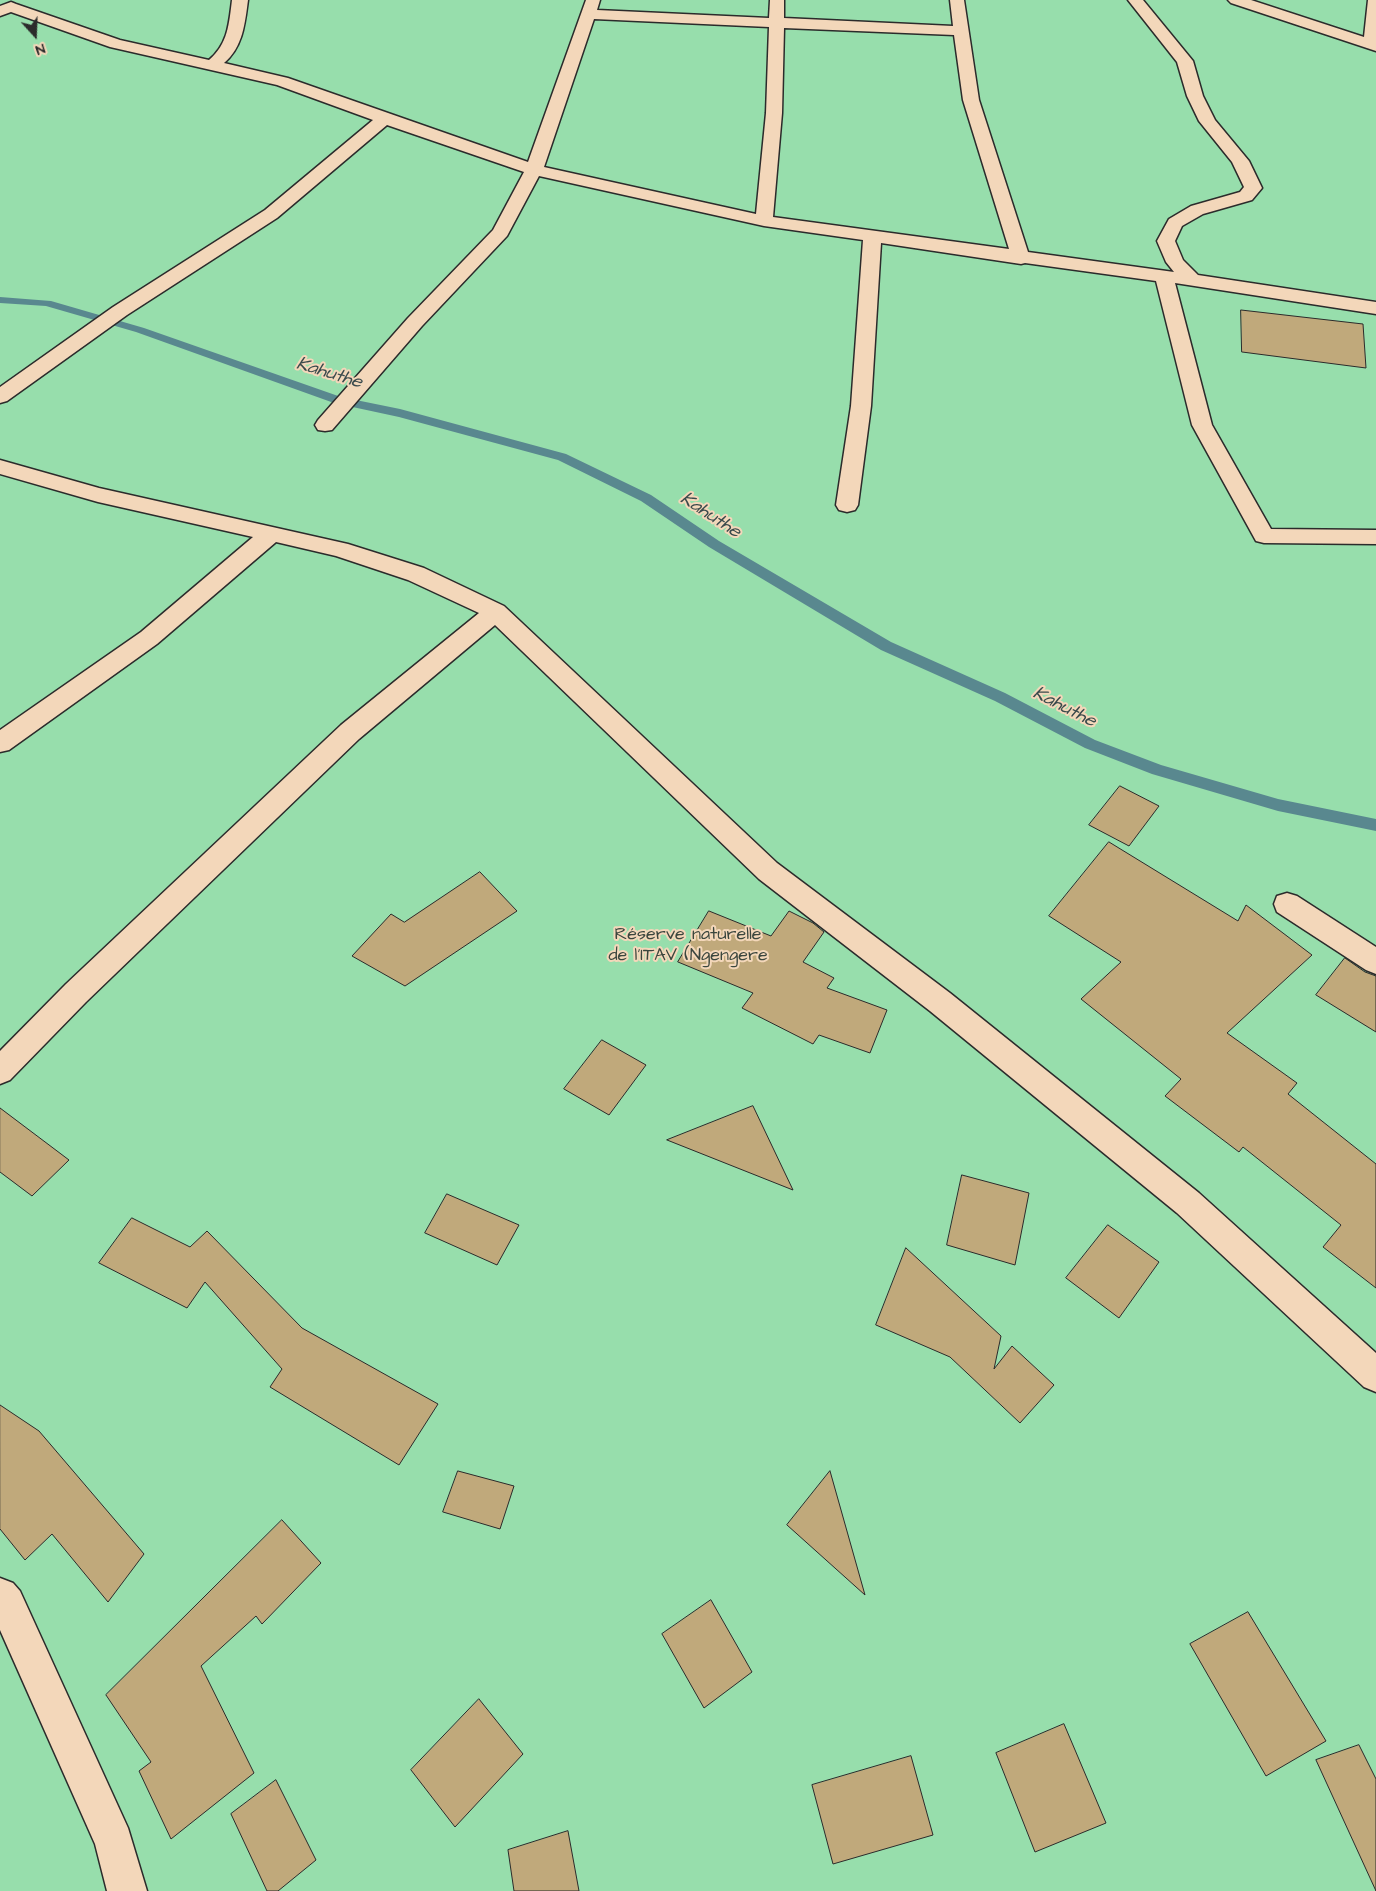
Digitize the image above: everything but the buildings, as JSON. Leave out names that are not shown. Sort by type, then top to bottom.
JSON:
[{"type":"street","points":[[212,66],[228,52],[237,24],[240,0]]},
{"type":"street","points":[[764,221],[774,113],[777,0]]},
{"type":"street","points":[[958,0],[960,31],[971,100],[1021,258]]},
{"type":"street","points":[[1135,0],[1185,61],[1195,96],[1207,121],[1240,161],[1253,188],[1246,196],[1197,210],[1175,223],[1166,242],[1175,262],[1192,280]]},
{"type":"street","points":[[1236,0],[1374,45],[1376,0]]},
{"type":"street","points":[[0,11],[11,7],[116,44],[282,82],[534,170],[764,221],[1021,258],[1192,280],[1376,308]]},
{"type":"street","points":[[325,425],[415,322],[501,232],[534,170],[591,7],[776,24],[960,31]]},
{"type":"street","points":[[0,397],[120,311],[271,214],[385,118]]},
{"type":"street","points":[[847,505],[861,406],[872,236]]},
{"type":"street","points":[[1164,277],[1202,425],[1264,536],[1376,537]]},
{"type":"street","points":[[0,467],[98,495],[340,549],[416,574],[496,612],[768,871],[940,1002],[1188,1203],[1376,1375]]},
{"type":"street","points":[[0,743],[149,638],[271,534]]},
{"type":"street","points":[[0,1071],[76,993],[350,732],[496,612]]},
{"type":"street","points":[[1287,904],[1376,962]]},
{"type":"street","points":[[0,1596],[7,1604],[114,1842],[127,1891]]},
{"type":"green space","name":"Réserve naturelle de l'ITAV (Ngengere","points":[[0,0],[1376,0],[1376,1891],[0,1891]]},
{"type":"waterway","name":"Kahuthe","points":[[0,300],[47,303],[140,330],[338,400],[400,413],[562,457],[646,498],[714,544],[886,646],[1000,697],[1090,744],[1157,770],[1278,805],[1376,825]]}]
